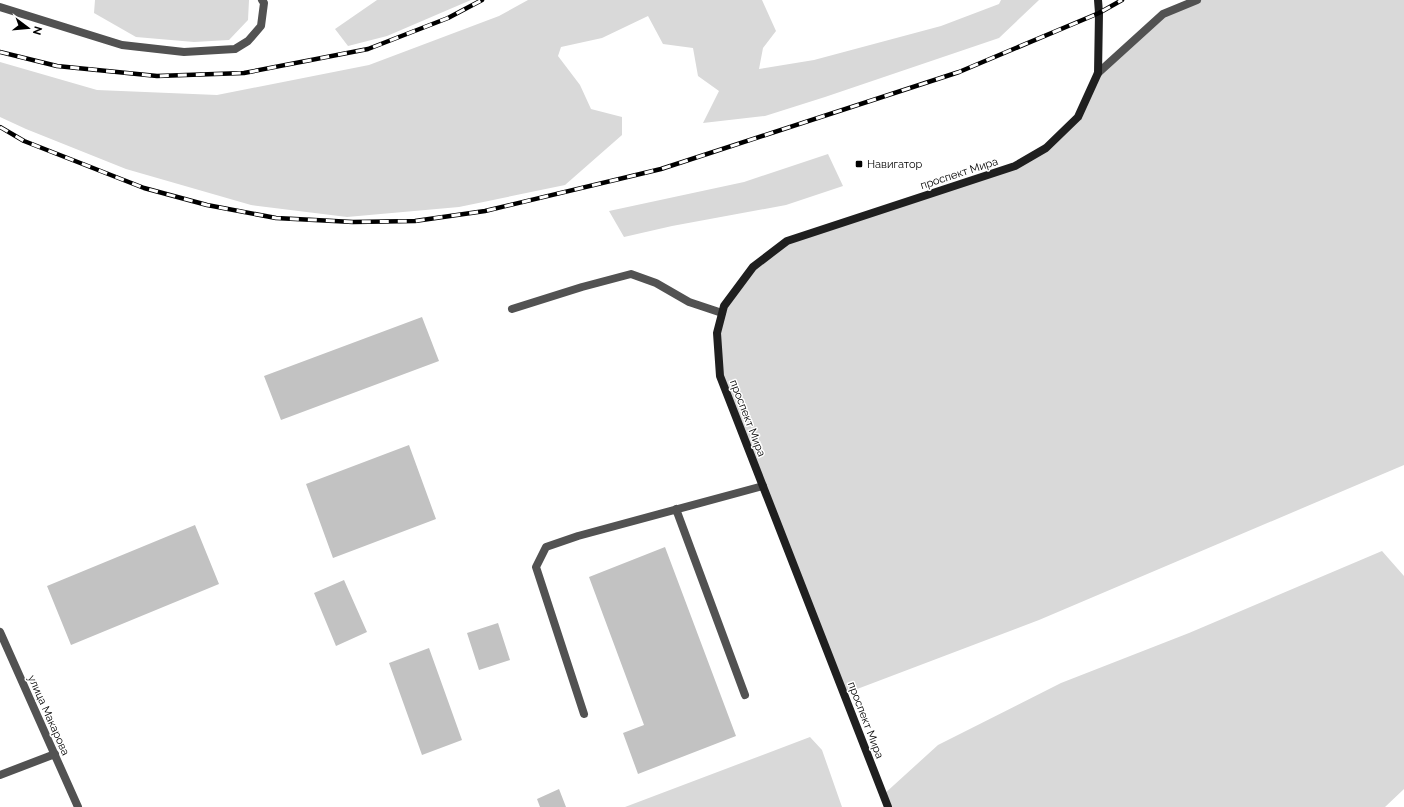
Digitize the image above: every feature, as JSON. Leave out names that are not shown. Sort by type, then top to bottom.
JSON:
[{"type":"main road","name":"проспект Мира","points":[[888,807],[720,376],[717,333],[722,313],[724,306],[753,267],[787,241],[1015,166],[1046,148],[1078,117],[1098,73],[1098,0]]},
{"type":"street","points":[[0,7],[122,46],[184,52],[235,49],[248,41],[261,26],[264,3],[262,0]]},
{"type":"street","points":[[1098,73],[1163,14],[1197,0]]},
{"type":"street","points":[[512,309],[582,287],[631,274],[656,283],[690,302],[722,313]]},
{"type":"street","points":[[584,714],[536,566],[546,547],[578,536],[763,486]]},
{"type":"street","points":[[676,509],[745,694]]},
{"type":"street","name":"улица Макарова","points":[[0,632],[78,807]]},
{"type":"street","points":[[0,775],[55,754]]},
{"type":"shaded area","points":[[95,0],[249,0],[248,20],[229,40],[194,42],[136,37],[94,13]]},
{"type":"shaded area","points":[[377,0],[471,0],[387,36],[348,46],[335,29]]},
{"type":"shaded area","points":[[528,0],[762,0],[776,31],[763,48],[759,69],[814,60],[941,26],[999,4],[1001,0],[1039,0],[999,38],[765,116],[703,123],[719,91],[698,76],[693,48],[663,44],[648,16],[602,38],[561,47],[558,56],[580,85],[591,109],[622,117],[622,135],[565,185],[459,207],[347,217],[251,205],[126,169],[0,117],[0,62],[97,90],[217,95],[369,65],[499,16]]},
{"type":"shaded area","points":[[1197,0],[1404,0],[1404,465],[1039,620],[844,694],[720,376],[717,333],[724,306],[753,267],[787,241],[1015,166],[1046,148],[1078,117],[1098,73],[1163,14]]},
{"type":"shaded area","points":[[828,154],[843,186],[786,205],[672,226],[624,237],[609,211],[744,182]]},
{"type":"shaded area","points":[[1382,551],[1404,576],[1404,789],[1385,807],[888,807],[883,795],[938,745],[1061,683],[1189,633]]},
{"type":"shaded area","points":[[810,737],[822,750],[842,807],[625,807]]},
{"type":"building","points":[[422,317],[439,361],[281,420],[264,376]]},
{"type":"building","points":[[409,445],[436,519],[333,558],[306,484]]},
{"type":"building","points":[[195,525],[219,584],[71,645],[47,586]]},
{"type":"building","points":[[665,547],[736,736],[638,774],[623,733],[644,725],[589,577]]},
{"type":"building","points":[[344,580],[367,632],[336,646],[314,593]]},
{"type":"building","points":[[498,623],[510,660],[479,670],[467,633]]},
{"type":"building","points":[[429,648],[462,740],[422,755],[389,663]]},
{"type":"building","points":[[559,789],[566,807],[540,807],[537,799]]},
{"type":"railway","points":[[0,52],[57,66],[157,76],[244,73],[368,49],[448,18],[482,0]]},
{"type":"railway","points":[[0,127],[24,141],[144,188],[207,205],[276,218],[353,222],[415,221],[485,211],[661,169],[959,72],[1099,13],[1122,0]]},
{"type":"place","name":"Навигатор","points":[[859,164]]}]
